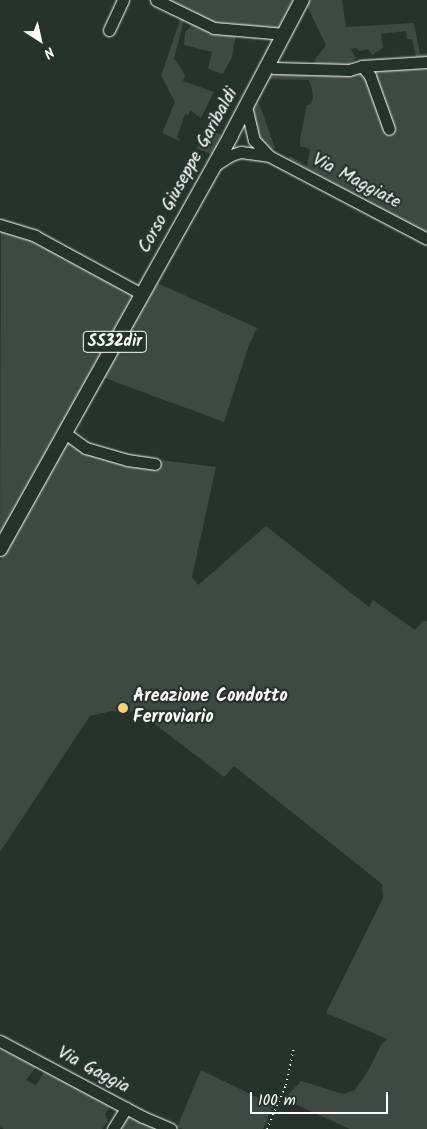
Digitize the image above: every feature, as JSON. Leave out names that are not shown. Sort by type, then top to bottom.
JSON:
[{"type":"main road","name":"Corso Giuseppe Garibaldi","points":[[0,549],[231,135],[302,0]]},
{"type":"street","points":[[109,30],[123,0]]},
{"type":"street","points":[[156,0],[214,28],[285,34]]},
{"type":"street","points":[[268,66],[274,68],[349,70],[362,66],[427,62]]},
{"type":"street","points":[[362,66],[370,76],[389,129]]},
{"type":"street","name":"Via Maggiate","points":[[246,106],[254,140],[269,156]]},
{"type":"street","points":[[231,135],[242,135],[254,140]]},
{"type":"street","points":[[213,167],[231,155],[245,152],[231,135]]},
{"type":"street","name":"Via Maggiate","points":[[245,152],[269,156],[427,240]]},
{"type":"street","points":[[0,225],[35,236],[142,294]]},
{"type":"street","points":[[64,433],[86,448],[127,460],[155,464]]},
{"type":"street","name":"Via Gaggia","points":[[0,1041],[126,1108],[171,1129]]},
{"type":"street","points":[[113,1129],[126,1108]]},
{"type":"path","points":[[267,1129],[286,1084],[294,1048]]},
{"type":"shaded area","points":[[166,0],[296,0],[283,28],[274,31],[218,26]]},
{"type":"shaded area","points":[[308,0],[342,0],[346,27],[414,23],[420,54],[427,53],[427,56],[416,57],[412,39],[407,39],[406,31],[381,34],[383,48],[372,55],[368,49],[359,51],[356,48],[351,49],[356,59],[343,68],[313,67],[316,58],[326,45],[306,4]]},
{"type":"shaded area","points":[[181,17],[184,20],[174,58],[185,75],[183,81],[214,92],[201,118],[190,110],[188,115],[185,114],[177,137],[180,141],[162,133],[175,102],[161,76]]},
{"type":"shaded area","points":[[195,22],[236,34],[232,57],[223,74],[208,69],[212,52],[184,45],[185,32]]},
{"type":"shaded area","points":[[427,67],[427,235],[289,159],[290,156],[307,166],[310,149],[300,146],[300,139],[307,105],[311,104],[313,98],[312,89],[309,80],[268,79],[272,71],[360,74],[375,69]]},
{"type":"shaded area","points":[[259,103],[275,148],[271,150],[258,142],[252,105]]},
{"type":"shaded area","points":[[205,128],[222,135],[213,155],[197,148]]},
{"type":"shaded area","points":[[1,227],[36,241],[136,295],[0,539]]},
{"type":"shaded area","points":[[155,282],[257,328],[249,345],[224,422],[102,377]]},
{"type":"shaded area","points":[[69,440],[158,468],[160,460],[216,467],[192,577],[198,585],[266,526],[369,607],[373,600],[415,630],[423,621],[427,621],[427,1129],[350,1129],[284,1099],[301,1081],[343,1094],[355,1090],[369,1069],[381,1045],[387,1039],[326,1013],[383,898],[382,884],[234,766],[224,777],[139,712],[112,711],[90,716],[0,852],[0,561]]},
{"type":"shaded area","points":[[0,1049],[36,1067],[26,1080],[36,1085],[46,1069],[111,1105],[105,1114],[108,1121],[102,1129],[4,1129],[0,1127]]},
{"type":"shaded area","points":[[201,1070],[273,1105],[263,1129],[183,1129],[177,1127]]},
{"type":"shaded area","points":[[128,1114],[159,1129],[118,1129]]},
{"type":"place","name":"Areazione Condotto Ferroviario","points":[[123,708]]}]
